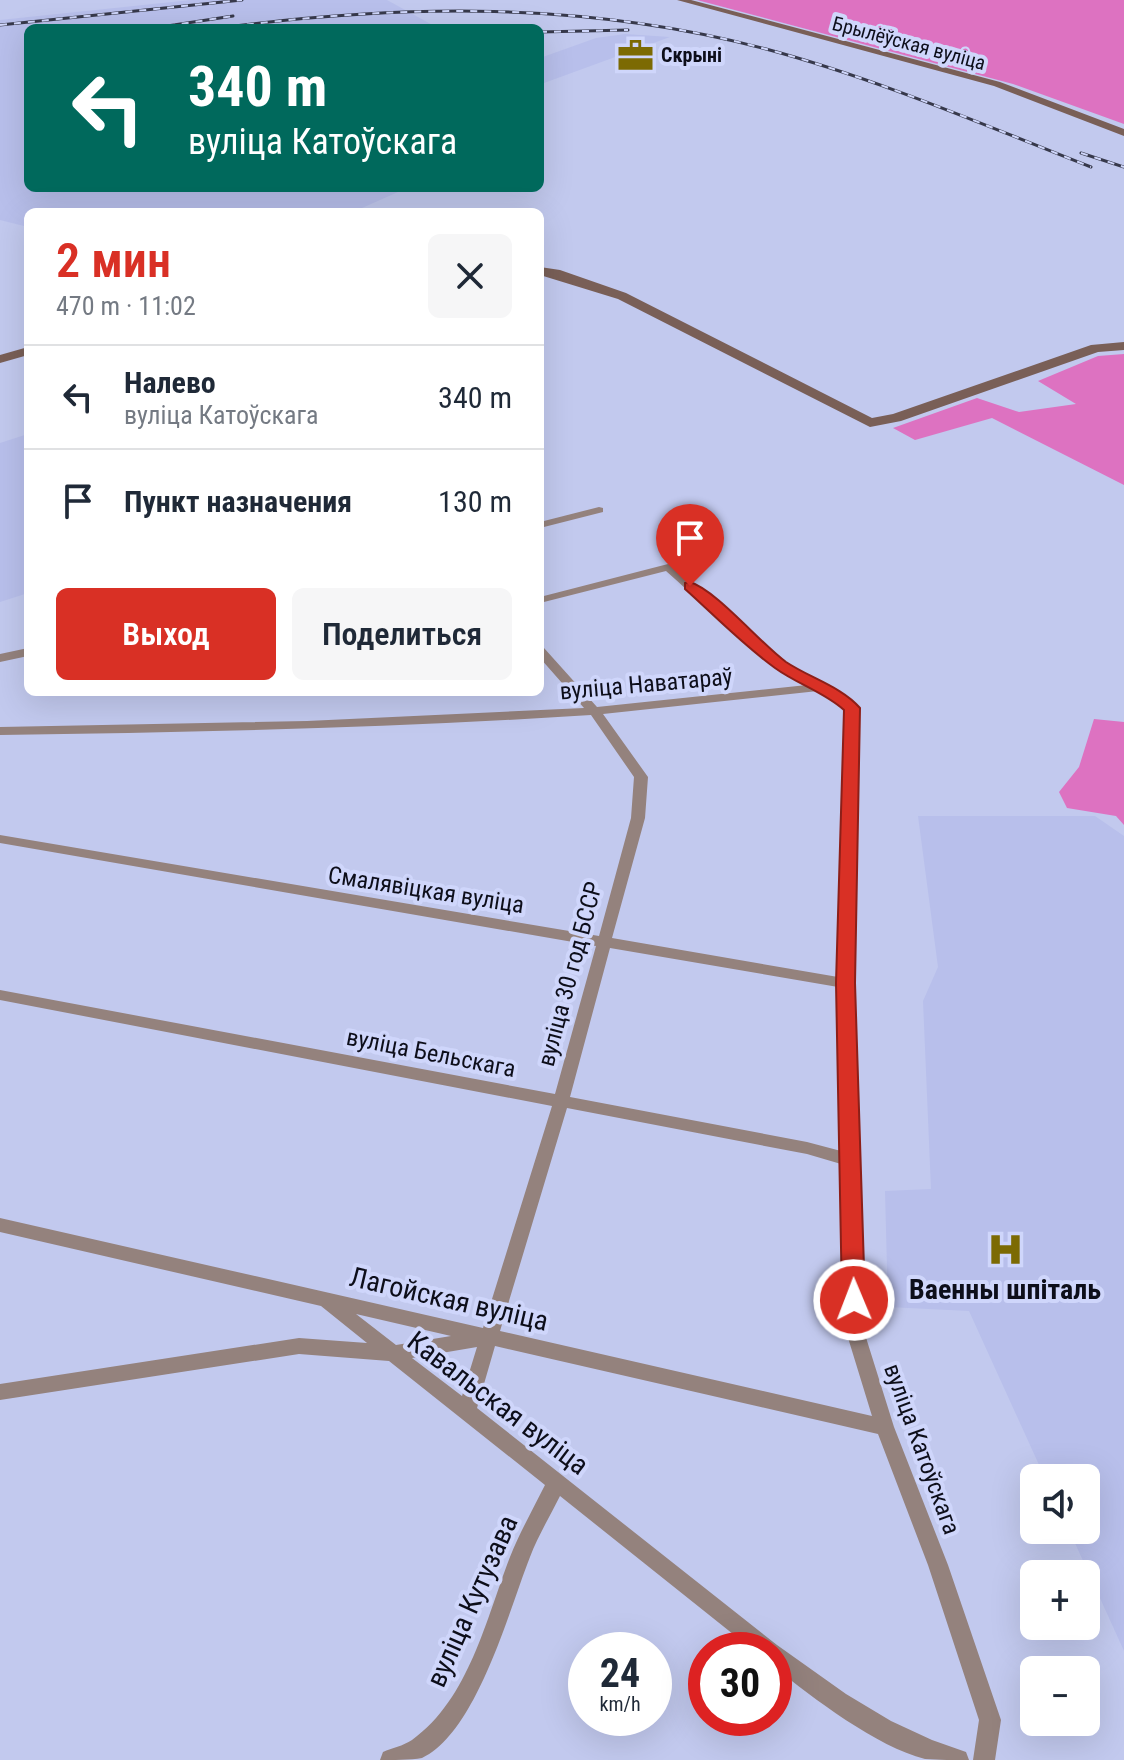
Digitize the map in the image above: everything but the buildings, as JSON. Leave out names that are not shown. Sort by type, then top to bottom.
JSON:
[{"type":"street","name":"Брылёўская вуліца","points":[[681,0],[997,84],[1124,133]]},
{"type":"street","points":[[544,272],[635,302],[870,423],[896,418],[1096,348],[1124,346]]},
{"type":"street","points":[[0,359],[24,352]]},
{"type":"street","points":[[544,524],[599,510]]},
{"type":"street","name":"вуліца Катоўскага","points":[[544,599],[668,567],[778,663],[816,688],[836,695],[852,708],[845,983],[854,1328],[885,1427],[938,1565],[990,1720],[984,1760]]},
{"type":"street","points":[[0,658],[24,653]]},
{"type":"street","name":"вуліца 30 год БССР","points":[[467,1409],[560,1104],[638,818],[641,777],[595,712],[544,655]]},
{"type":"street","name":"вуліца Наватараў","points":[[0,731],[371,726],[595,712],[816,688]]},
{"type":"street","name":"Смалявіцкая вуліца","points":[[0,839],[845,983]]},
{"type":"street","name":"вуліца Бельскага","points":[[0,995],[560,1104],[807,1148],[851,1160]]},
{"type":"street","name":"Лагойская вуліца","points":[[0,1225],[885,1427]]},
{"type":"street","points":[[323,1298],[393,1353],[490,1337]]},
{"type":"street","name":"Кавальская вуліца","points":[[0,1392],[299,1346],[393,1353],[747,1632]]},
{"type":"street","name":"вуліца Кутузава","points":[[391,1760],[411,1756],[433,1739],[464,1697],[523,1550],[557,1482]]},
{"type":"street","name":"Кавальская вуліца","points":[[792,1668],[844,1709],[926,1751],[958,1760]]},
{"type":"shaded area","points":[[191,0],[387,0],[431,24],[24,24],[24,192],[398,192],[362,208],[24,208],[24,226],[0,220],[0,20]]},
{"type":"shaded area","points":[[697,0],[1124,0],[1124,124],[1013,84]]},
{"type":"shaded area","points":[[625,34],[670,37],[544,83],[544,57],[596,38]]},
{"type":"shaded area","points":[[1124,354],[1124,485],[992,418],[915,440],[893,428],[977,398],[1019,412],[1076,404],[1038,381],[1098,356]]},
{"type":"shaded area","points":[[24,435],[24,594],[0,602],[0,443]]},
{"type":"shaded area","points":[[1094,719],[1124,722],[1124,825],[1116,816],[1067,808],[1059,792],[1079,767]]},
{"type":"shaded area","name":"Ваенны шпіталь","points":[[918,816],[1095,816],[1124,836],[1124,1651],[1100,1598],[1100,1560],[1083,1560],[1075,1544],[1100,1544],[1100,1464],[1039,1464],[969,1311],[888,1307],[885,1191],[931,1189],[923,1001],[938,967]]},
{"type":"railway","points":[[0,25],[242,0]]},
{"type":"railway","points":[[254,24],[357,14],[494,12],[562,15],[698,33],[849,74],[1091,167]]},
{"type":"railway","points":[[180,24],[233,16]]},
{"type":"railway","points":[[544,32],[628,30]]},
{"type":"railway","points":[[1081,153],[1124,167]]},
{"type":"place","name":"Скрыні","points":[[635,55]]},
{"type":"place","name":"Ваенны шпіталь","points":[[1005,1249]]},
{"type":"route","points":[[690,586],[778,663],[816,688],[836,695],[852,708],[845,983],[854,1300]]}]
